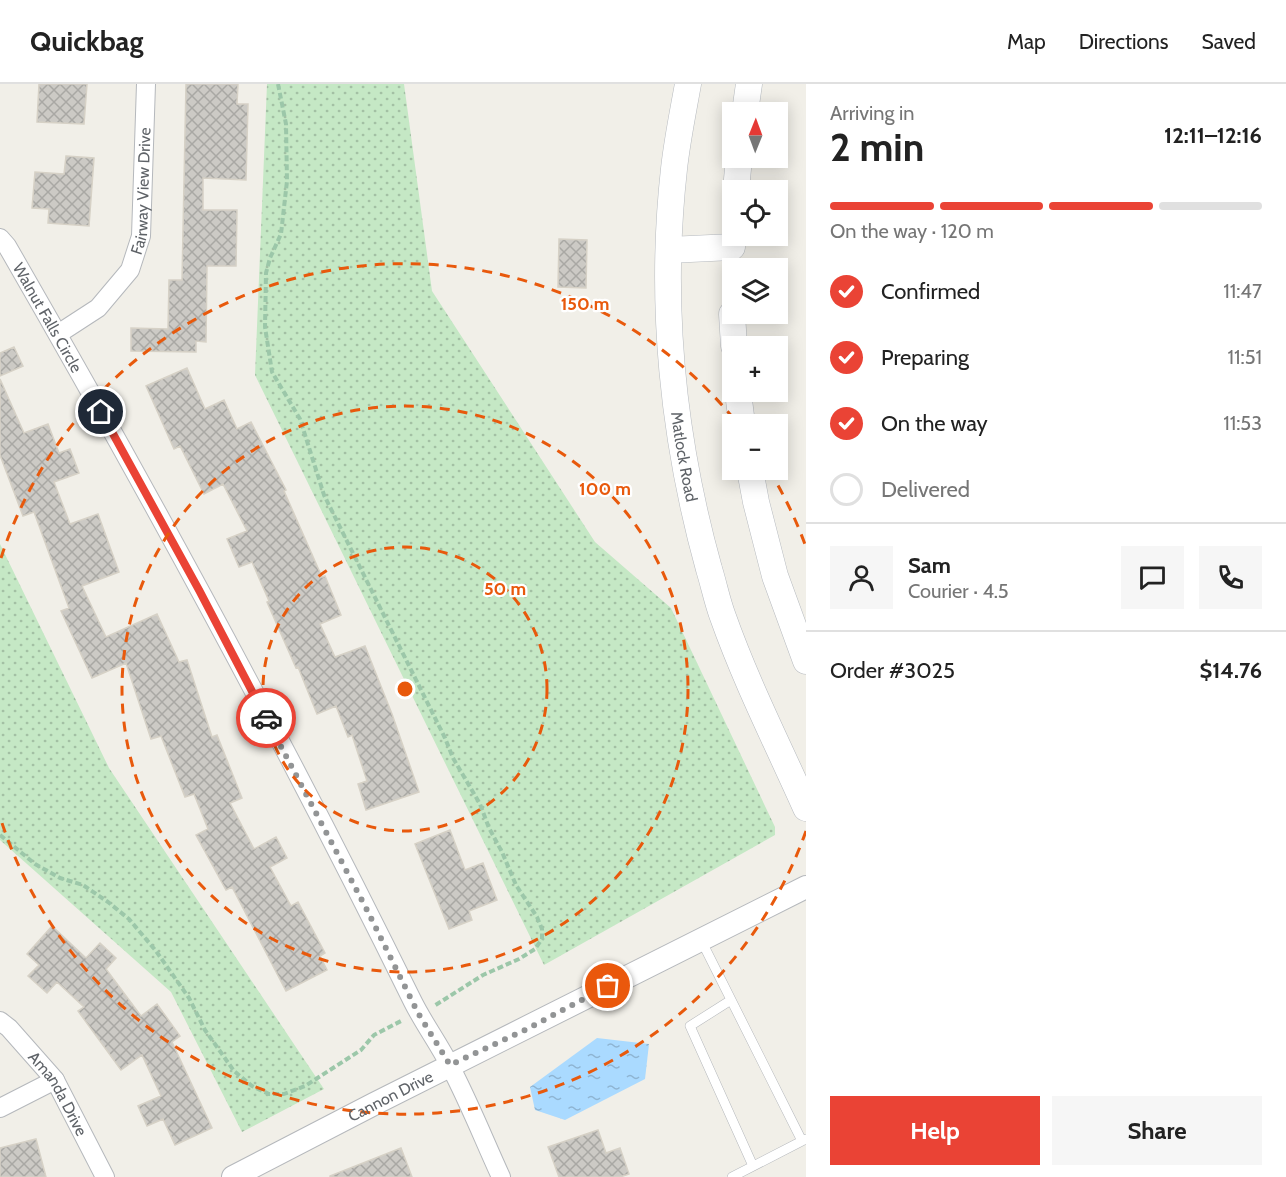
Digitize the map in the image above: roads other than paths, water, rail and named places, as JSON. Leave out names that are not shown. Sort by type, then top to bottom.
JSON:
[{"type":"main road","name":"Matlock Road","points":[[688,84],[674,169],[669,250],[671,355],[679,433],[695,520],[723,616],[753,691],[806,808]]},
{"type":"main road","points":[[746,102],[749,84]]},
{"type":"main road","points":[[669,250],[732,250]]},
{"type":"main road","points":[[752,480],[775,576],[806,661]]},
{"type":"street","name":"Fairway View Drive","points":[[58,334],[98,308],[130,270],[141,236],[146,84]]},
{"type":"street","name":"Walnut Falls Circle","points":[[0,238],[7,246],[58,334],[199,590],[367,910],[418,1013],[450,1065],[501,1177]]},
{"type":"street","name":"Cannon Drive","points":[[233,1177],[450,1065],[806,887]]},
{"type":"street","name":"Amanda Drive","points":[[0,1021],[9,1028],[55,1080],[105,1177]]},
{"type":"street","points":[[0,1108],[55,1080]]},
{"type":"lane","points":[[701,940],[804,1140],[732,1177]]},
{"type":"lane","points":[[732,1000],[690,1026],[753,1166]]},
{"type":"water","points":[[597,1038],[649,1044],[645,1079],[565,1120],[535,1110],[530,1087]]}]
